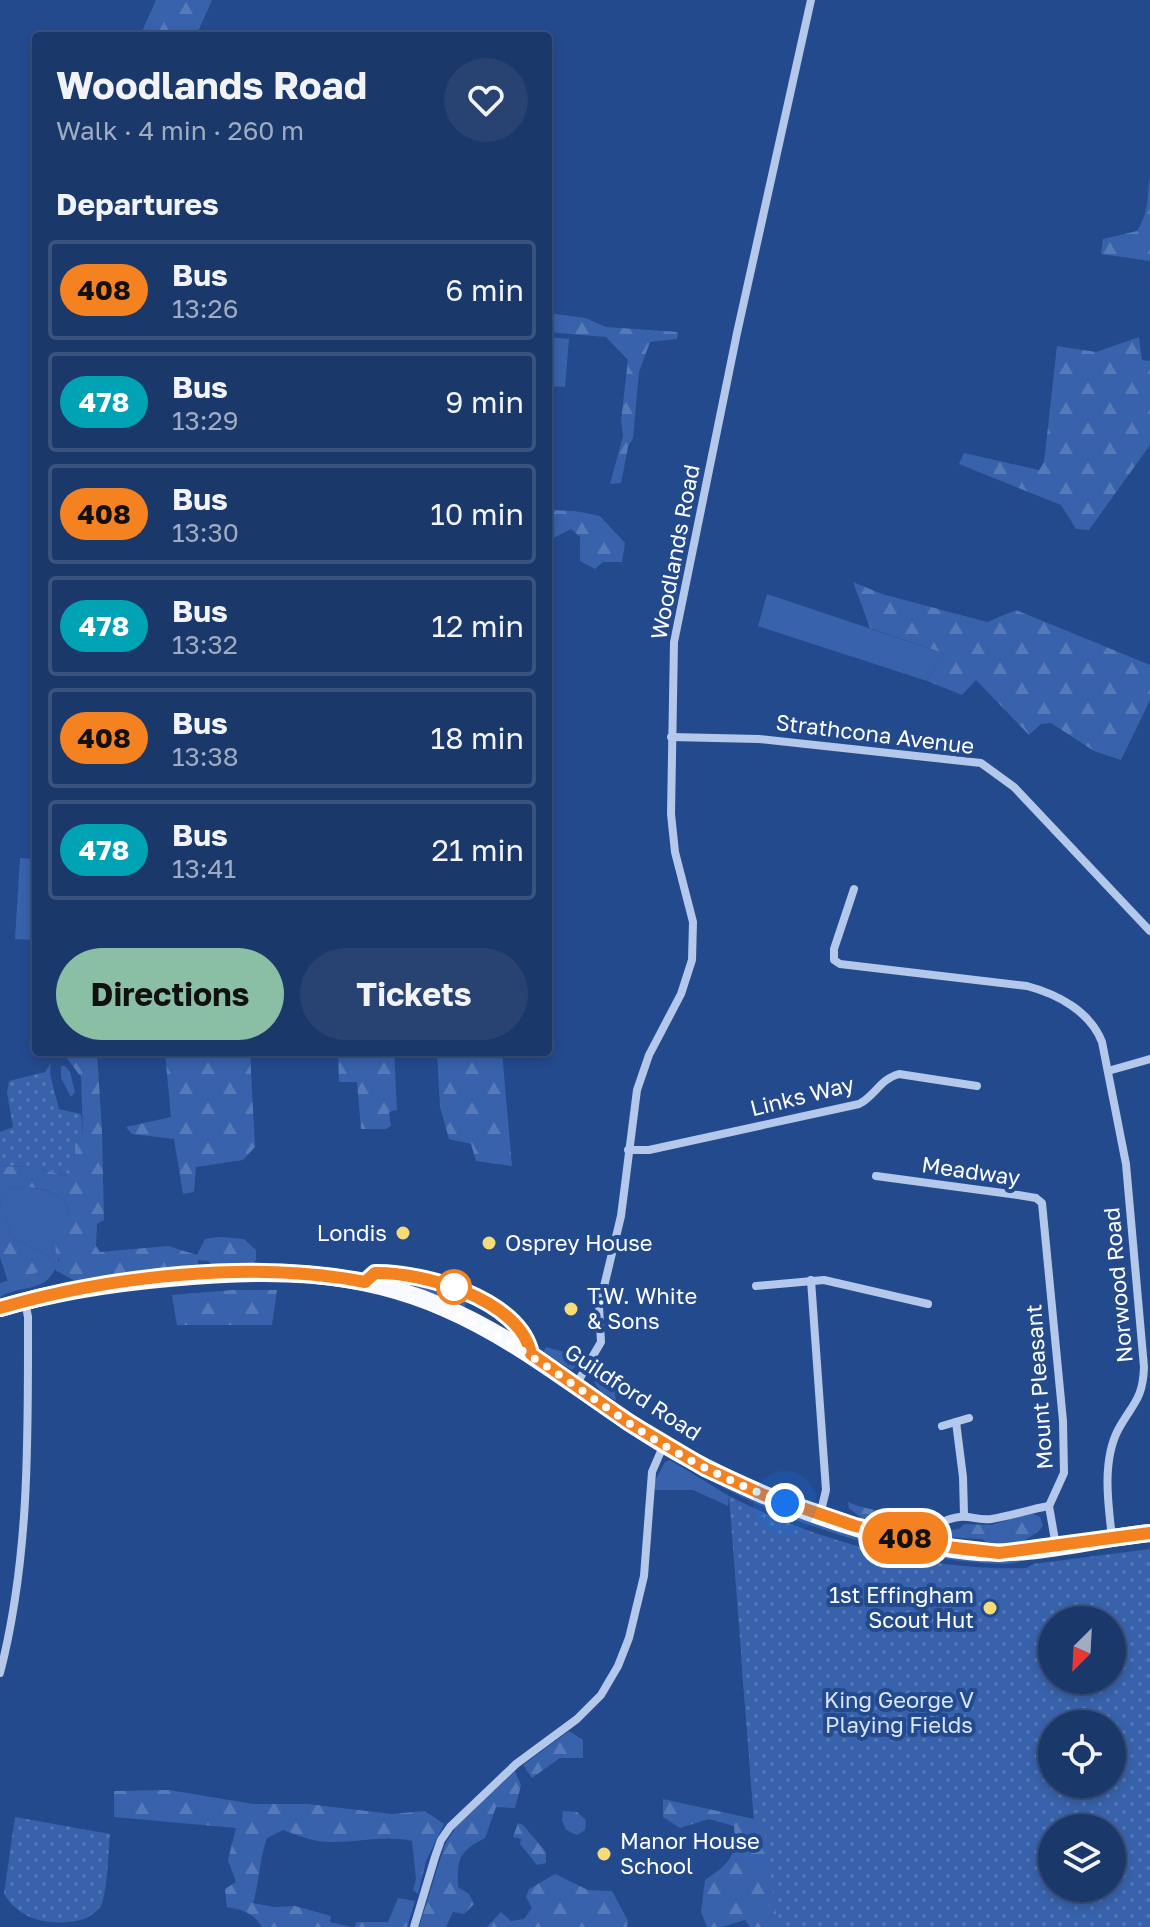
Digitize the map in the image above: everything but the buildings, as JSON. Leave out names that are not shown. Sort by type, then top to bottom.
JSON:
[{"type":"main road","name":"Guildford Road","points":[[0,1308],[146,1280],[271,1271],[333,1276],[378,1285],[442,1307],[502,1337],[628,1422],[705,1468],[764,1495],[820,1515],[896,1536],[969,1551],[999,1553],[1150,1533]]},
{"type":"street","name":"Woodlands Road","points":[[576,1385],[601,1342],[599,1307],[621,1216],[628,1150],[642,1072],[681,994],[690,969],[693,922],[672,836],[672,672],[678,616],[811,0]]},
{"type":"street","name":"Strathcona Avenue","points":[[671,737],[759,739],[981,763],[1014,787],[1150,931]]},
{"type":"street","name":"Norwood Road","points":[[854,889],[834,949],[834,960],[849,967],[1027,986],[1045,991],[1074,1008],[1095,1027],[1102,1042],[1126,1164],[1147,1367],[1142,1391],[1111,1447],[1108,1470],[1112,1538]]},
{"type":"street","points":[[1108,1071],[1150,1059]]},
{"type":"street","name":"Links Way","points":[[628,1150],[649,1150],[859,1104],[869,1098],[888,1077],[899,1074],[977,1086]]},
{"type":"street","name":"Meadway","points":[[876,1176],[1036,1198],[1042,1203],[1044,1220]]},
{"type":"street","name":"Mount Pleasant","points":[[1044,1220],[1064,1446],[1063,1481],[1049,1506]]},
{"type":"street","points":[[811,1280],[826,1490],[820,1515]]},
{"type":"street","points":[[756,1286],[811,1280],[839,1282],[928,1304]]},
{"type":"street","points":[[0,1673],[17,1575],[28,1479],[28,1317],[25,1301]]},
{"type":"street","points":[[942,1426],[969,1418]]},
{"type":"street","points":[[956,1422],[964,1514]]},
{"type":"street","points":[[414,1927],[438,1848],[450,1827],[516,1764],[577,1719],[601,1695],[618,1666],[629,1638],[644,1576],[652,1472],[664,1444]]},
{"type":"street","points":[[947,1520],[964,1514],[985,1520],[1049,1506],[1056,1546]]},
{"type":"green space","points":[[156,0],[212,0],[198,32],[142,32]]},
{"type":"green space","points":[[1150,176],[1150,261],[1101,254],[1103,239],[1137,231],[1146,211]]},
{"type":"green space","points":[[552,314],[585,318],[606,327],[678,332],[677,339],[650,342],[639,372],[633,438],[628,447],[621,483],[610,484],[623,436],[621,421],[628,360],[606,337],[552,332]]},
{"type":"green space","points":[[552,337],[569,339],[565,387],[552,386]]},
{"type":"green space","points":[[1139,337],[1142,360],[1150,361],[1150,445],[1089,530],[1076,529],[1061,505],[959,464],[964,453],[1039,470],[1044,462],[1057,346],[1096,352]]},
{"type":"green space","points":[[552,510],[600,516],[625,543],[622,562],[603,562],[595,569],[580,561],[580,537],[571,529],[552,539]]},
{"type":"green space","points":[[853,582],[882,594],[987,622],[1016,610],[1150,665],[1150,700],[1121,760],[1094,751],[1051,723],[1041,724],[1029,735],[976,680],[962,695],[927,681],[943,653],[870,628]]},
{"type":"green space","points":[[767,594],[943,653],[927,681],[758,626]]},
{"type":"green space","points":[[20,858],[32,859],[32,940],[15,939]]},
{"type":"green space","points":[[66,1056],[97,1056],[104,1220],[97,1224],[96,1246],[100,1252],[168,1246],[197,1255],[205,1239],[244,1239],[256,1250],[256,1260],[252,1265],[215,1267],[208,1261],[198,1260],[198,1268],[75,1281],[55,1270],[56,1266],[8,1282],[0,1257],[0,1201],[0,1166],[33,1167],[67,1176],[74,1168],[75,1142],[83,1136],[81,1077]],"holes":[[[29,1187],[47,1191],[61,1198],[69,1208],[57,1241],[58,1264],[12,1237],[0,1201],[7,1189]]]},
{"type":"green space","points":[[165,1056],[250,1056],[255,1147],[243,1160],[196,1167],[194,1192],[183,1194],[174,1139],[132,1134],[126,1127],[171,1117]]},
{"type":"green space","points":[[338,1056],[394,1056],[397,1110],[389,1112],[391,1126],[386,1129],[361,1129],[357,1082],[339,1082]]},
{"type":"green space","points":[[437,1056],[502,1056],[512,1166],[476,1161],[471,1144],[449,1139],[440,1107]]},
{"type":"green space","points":[[51,1063],[50,1074],[59,1109],[81,1114],[83,1136],[75,1142],[74,1168],[68,1176],[33,1167],[0,1166],[0,1132],[13,1127],[7,1093],[9,1081],[45,1072]]},
{"type":"green space","points":[[61,1066],[70,1072],[75,1092],[71,1097],[61,1078]]},
{"type":"green space","points":[[28,1187],[56,1195],[69,1208],[66,1222],[59,1233],[58,1264],[12,1237],[0,1201],[7,1189]]},
{"type":"green space","points":[[57,1265],[40,1285],[0,1297],[0,1283]]},
{"type":"green space","points":[[418,1281],[469,1300],[463,1309],[416,1288]]},
{"type":"green space","points":[[277,1290],[272,1325],[177,1325],[172,1295]]},
{"type":"green space","points":[[546,1347],[579,1356],[580,1363],[572,1370],[543,1353]]},
{"type":"green space","points":[[598,1366],[612,1369],[616,1401],[600,1391],[594,1382]]},
{"type":"green space","points":[[673,1459],[770,1504],[1019,1559],[1019,1562],[996,1564],[933,1557],[855,1540],[742,1497]]},
{"type":"green space","points":[[670,1460],[729,1496],[728,1506],[693,1490],[655,1490],[655,1481],[665,1462]]},
{"type":"green space","name":"King George V Playing Fields","points":[[729,1496],[835,1540],[951,1565],[1027,1568],[1033,1564],[1150,1549],[1150,1927],[778,1927],[764,1828],[754,1820]]},
{"type":"green space","points":[[848,1502],[892,1513],[938,1514],[939,1520],[952,1530],[964,1524],[991,1525],[1031,1513],[1040,1517],[1043,1526],[1018,1544],[989,1544],[982,1539],[942,1537],[865,1521],[849,1508]]},
{"type":"green space","points":[[741,1656],[807,1927],[750,1927],[745,1920],[722,1927],[707,1927],[701,1912],[705,1880],[730,1858],[734,1826],[709,1819],[680,1828],[663,1817],[663,1799],[754,1819]]},
{"type":"green space","points":[[569,1731],[583,1740],[583,1758],[560,1758],[532,1778],[523,1765]]},
{"type":"green space","points":[[515,1771],[521,1785],[515,1808],[496,1807],[485,1838],[470,1847],[459,1863],[458,1887],[469,1894],[474,1904],[464,1914],[453,1912],[446,1927],[419,1927],[445,1844],[456,1827]]},
{"type":"green space","points":[[169,1790],[253,1804],[308,1804],[392,1814],[425,1811],[444,1824],[426,1861],[418,1894],[413,1890],[416,1879],[412,1841],[327,1842],[283,1830],[267,1838],[253,1903],[275,1907],[295,1906],[331,1916],[330,1922],[351,1927],[262,1927],[248,1913],[227,1907],[225,1889],[236,1882],[228,1860],[236,1828],[114,1817],[114,1791]]},
{"type":"green space","points":[[563,1811],[577,1812],[586,1820],[585,1830],[577,1835],[566,1830]]},
{"type":"green space","points":[[15,1817],[110,1834],[104,1895],[101,1906],[95,1912],[84,1919],[50,1922],[29,1916],[11,1903],[4,1894]]},
{"type":"green space","points":[[518,1823],[546,1852],[546,1863],[537,1865],[520,1844],[521,1839],[513,1837]]},
{"type":"green space","points":[[555,1874],[588,1890],[612,1891],[628,1921],[627,1927],[487,1927],[501,1912],[511,1921],[524,1919],[532,1908],[526,1897],[529,1889]]},
{"type":"green space","points":[[398,1898],[415,1901],[407,1927],[355,1927],[356,1922],[388,1922]]},
{"type":"bus line","name":"408","points":[[0,1308],[63,1292],[204,1275],[288,1271],[365,1282],[375,1273],[414,1276],[454,1287],[497,1311],[528,1341],[531,1354],[664,1444],[705,1468],[805,1510],[939,1546],[999,1553],[1150,1533]]},
{"type":"place","name":"Londis","points":[[403,1233]]},
{"type":"place","name":"Osprey House","points":[[489,1243]]},
{"type":"place","name":"T.W. White & Sons","points":[[571,1309]]},
{"type":"place","name":"1st Effingham Scout Hut","points":[[990,1608]]},
{"type":"place","name":"Manor House School","points":[[604,1854]]},
{"type":"route","points":[[454,1287],[442,1307],[475,1322],[549,1365],[628,1422],[705,1468],[785,1503]]}]
